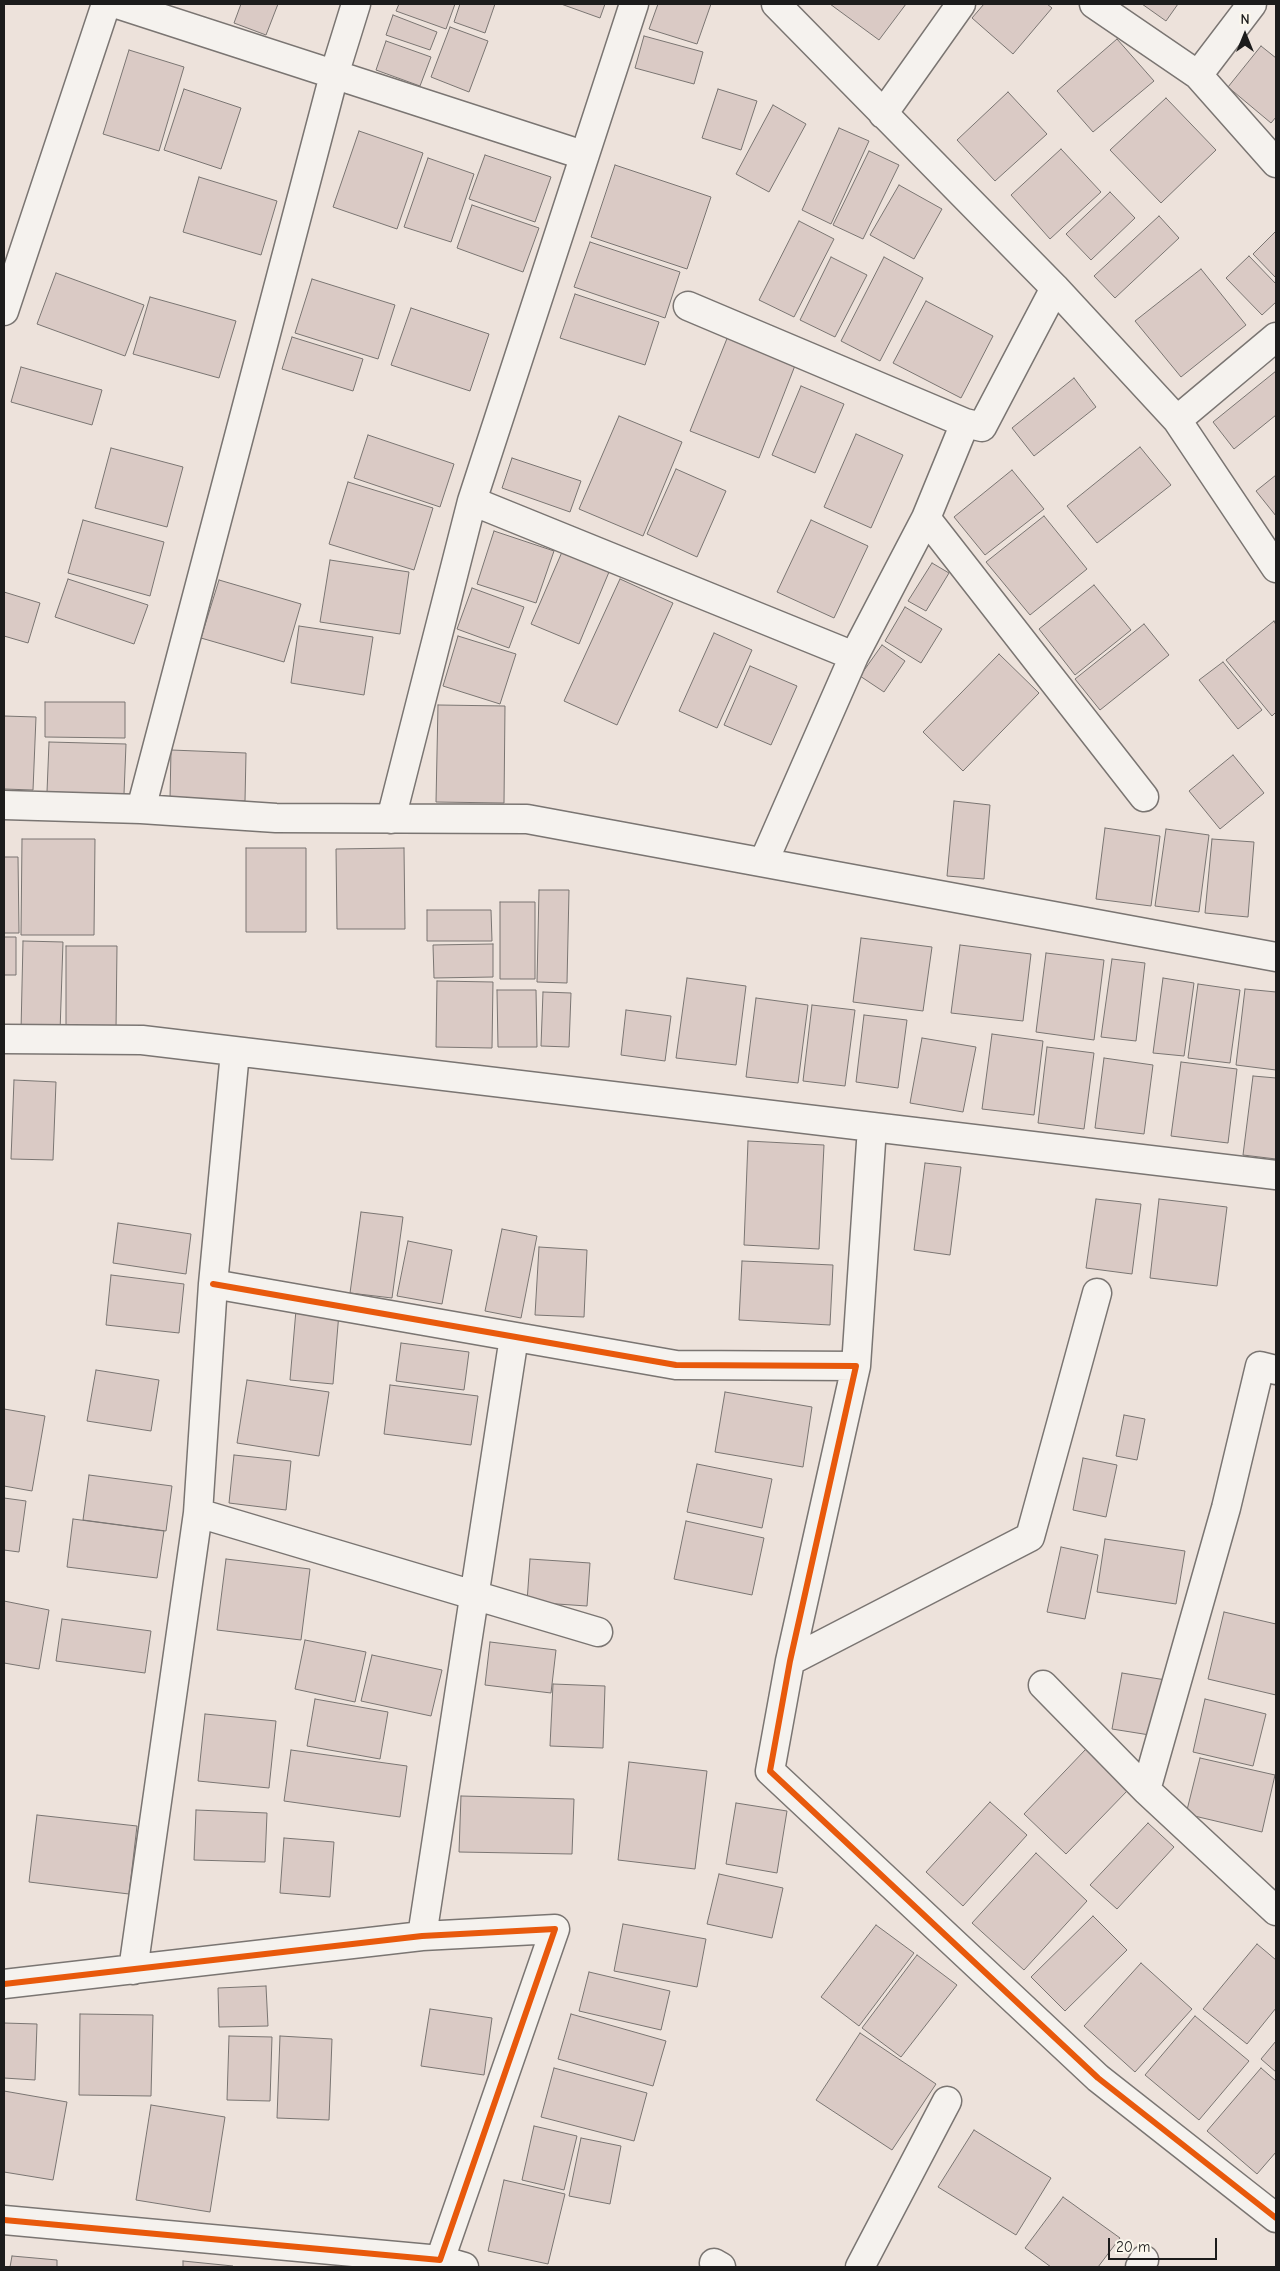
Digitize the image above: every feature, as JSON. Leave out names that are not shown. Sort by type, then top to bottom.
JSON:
[{"type":"street","points":[[4,311],[106,4]]},
{"type":"street","points":[[117,4],[583,155]]},
{"type":"street","points":[[141,809],[334,75],[356,4]]},
{"type":"street","points":[[391,819],[472,501],[583,155],[634,4]]},
{"type":"street","points":[[776,4],[1055,288],[1177,420],[1276,568]]},
{"type":"street","points":[[883,114],[961,4]]},
{"type":"street","points":[[1094,4],[1198,75],[1276,163]]},
{"type":"street","points":[[1198,75],[1252,4]]},
{"type":"street","points":[[688,306],[965,423],[982,427],[1055,288]]},
{"type":"street","points":[[1177,420],[1276,337]]},
{"type":"street","points":[[764,861],[854,656],[926,518],[965,423]]},
{"type":"street","points":[[472,501],[854,656]]},
{"type":"street","points":[[926,518],[1144,797]]},
{"type":"street","points":[[4,804],[141,809],[276,818],[527,819],[764,861],[1276,957]]},
{"type":"street","points":[[4,1039],[142,1040],[1276,1175]]},
{"type":"street","points":[[133,1970],[198,1513],[212,1284],[235,1052]]},
{"type":"street","points":[[872,1127],[856,1366],[790,1661],[770,1771],[1098,2078],[1276,2218]]},
{"type":"street","points":[[212,1284],[676,1366],[856,1366]]},
{"type":"street","points":[[790,1661],[1030,1537],[1097,1293]]},
{"type":"street","points":[[422,1936],[514,1337]]},
{"type":"street","points":[[1146,1790],[1226,1508],[1260,1366],[1276,1370]]},
{"type":"street","points":[[198,1513],[476,1594],[598,1632]]},
{"type":"street","points":[[1043,1685],[1146,1790],[1276,1911]]},
{"type":"street","points":[[4,1984],[422,1936],[555,1929],[452,2264],[4,2220]]},
{"type":"street","points":[[860,2267],[947,2101]]},
{"type":"building","points":[[241,4],[278,4],[266,35],[234,23]]},
{"type":"building","points":[[399,4],[455,4],[446,29],[396,11]]},
{"type":"building","points":[[460,4],[495,4],[485,33],[454,22]]},
{"type":"building","points":[[561,4],[605,4],[600,18]]},
{"type":"building","points":[[658,4],[711,4],[697,44],[649,29]]},
{"type":"building","points":[[830,4],[906,4],[879,40]]},
{"type":"building","points":[[984,4],[1047,4],[1052,8],[1013,54],[972,18]]},
{"type":"building","points":[[1142,4],[1178,4],[1166,21]]},
{"type":"building","points":[[393,15],[437,32],[430,50],[386,35]]},
{"type":"building","points":[[450,27],[488,41],[469,92],[431,77]]},
{"type":"building","points":[[644,36],[703,52],[694,84],[635,68]]},
{"type":"building","points":[[1117,39],[1154,81],[1093,132],[1057,91]]},
{"type":"building","points":[[386,41],[431,57],[420,86],[376,70]]},
{"type":"building","points":[[1261,46],[1276,58],[1276,117],[1271,123],[1228,87]]},
{"type":"building","points":[[129,50],[184,67],[159,151],[103,134]]},
{"type":"building","points":[[184,89],[241,108],[221,169],[164,150]]},
{"type":"building","points":[[718,89],[757,101],[741,150],[702,138]]},
{"type":"building","points":[[1008,92],[1047,134],[995,181],[957,140]]},
{"type":"building","points":[[1166,98],[1216,150],[1161,203],[1110,150]]},
{"type":"building","points":[[773,105],[806,124],[769,192],[736,174]]},
{"type":"building","points":[[839,128],[869,141],[831,224],[802,210]]},
{"type":"building","points":[[359,131],[423,153],[397,229],[333,207]]},
{"type":"building","points":[[1061,149],[1101,192],[1050,239],[1011,195]]},
{"type":"building","points":[[869,151],[899,165],[863,239],[833,225]]},
{"type":"building","points":[[485,155],[551,177],[535,222],[469,199]]},
{"type":"building","points":[[428,158],[474,174],[451,242],[404,227]]},
{"type":"building","points":[[615,165],[711,197],[687,269],[591,237]]},
{"type":"building","points":[[199,177],[277,201],[261,255],[183,232]]},
{"type":"building","points":[[899,185],[942,209],[914,259],[870,235]]},
{"type":"building","points":[[1110,192],[1135,218],[1091,260],[1066,234]]},
{"type":"building","points":[[472,205],[539,228],[523,272],[457,248]]},
{"type":"building","points":[[1159,216],[1179,238],[1115,298],[1094,276]]},
{"type":"building","points":[[799,221],[834,239],[794,317],[759,300]]},
{"type":"building","points":[[1276,231],[1276,278],[1253,254]]},
{"type":"building","points":[[590,242],[680,272],[665,318],[574,287]]},
{"type":"building","points":[[1249,256],[1276,284],[1276,302],[1262,315],[1226,278]]},
{"type":"building","points":[[831,257],[867,275],[835,337],[800,320]]},
{"type":"building","points":[[884,257],[923,278],[880,361],[841,341]]},
{"type":"building","points":[[1201,269],[1246,325],[1181,377],[1135,321]]},
{"type":"building","points":[[56,273],[144,305],[125,356],[37,324]]},
{"type":"building","points":[[312,279],[395,305],[378,359],[295,333]]},
{"type":"building","points":[[575,294],[659,322],[645,365],[560,338]]},
{"type":"building","points":[[150,297],[236,321],[219,378],[133,354]]},
{"type":"building","points":[[926,301],[993,336],[961,398],[893,363]]},
{"type":"building","points":[[411,308],[489,334],[470,391],[391,365]]},
{"type":"building","points":[[728,336],[796,363],[759,458],[690,431]]},
{"type":"building","points":[[292,337],[363,359],[353,391],[282,369]]},
{"type":"building","points":[[21,367],[102,390],[92,425],[11,402]]},
{"type":"building","points":[[1276,371],[1276,415],[1234,449],[1213,422]]},
{"type":"building","points":[[1074,378],[1096,407],[1034,456],[1012,428]]},
{"type":"building","points":[[801,386],[844,404],[815,473],[772,455]]},
{"type":"building","points":[[619,416],[682,442],[643,536],[579,509]]},
{"type":"building","points":[[856,434],[903,455],[871,528],[824,507]]},
{"type":"building","points":[[368,435],[454,464],[440,507],[354,478]]},
{"type":"building","points":[[1140,447],[1171,485],[1097,543],[1067,506]]},
{"type":"building","points":[[111,448],[183,467],[167,527],[95,508]]},
{"type":"building","points":[[512,458],[581,481],[570,512],[502,488]]},
{"type":"building","points":[[676,469],[726,491],[697,557],[647,534]]},
{"type":"building","points":[[1012,470],[1044,509],[985,555],[954,517]]},
{"type":"building","points":[[1276,475],[1276,516],[1256,491]]},
{"type":"building","points":[[348,482],[433,508],[414,570],[329,544]]},
{"type":"building","points":[[1044,516],[1087,569],[1030,615],[986,562]]},
{"type":"building","points":[[83,520],[164,542],[150,596],[68,573]]},
{"type":"building","points":[[811,520],[868,546],[834,618],[777,592]]},
{"type":"building","points":[[494,531],[554,551],[536,603],[477,584]]},
{"type":"building","points":[[562,552],[609,572],[579,644],[531,624]]},
{"type":"building","points":[[330,560],[409,572],[400,634],[320,622]]},
{"type":"building","points":[[932,563],[949,573],[926,611],[908,601]]},
{"type":"building","points":[[68,579],[148,605],[134,644],[55,617]]},
{"type":"building","points":[[620,579],[673,603],[617,725],[564,701]]},
{"type":"building","points":[[219,580],[301,604],[284,662],[201,638]]},
{"type":"building","points":[[1094,585],[1131,630],[1075,675],[1039,629]]},
{"type":"building","points":[[472,588],[524,607],[509,648],[457,629]]},
{"type":"building","points":[[4,592],[40,603],[28,643],[4,636]]},
{"type":"building","points":[[905,607],[942,629],[921,663],[885,641]]},
{"type":"building","points":[[1274,621],[1276,625],[1276,712],[1272,716],[1226,660]]},
{"type":"building","points":[[1144,624],[1169,655],[1100,710],[1075,679]]},
{"type":"building","points":[[299,626],[373,637],[364,695],[291,683]]},
{"type":"building","points":[[714,633],[752,650],[717,728],[679,711]]},
{"type":"building","points":[[458,636],[516,654],[500,704],[443,686]]},
{"type":"building","points":[[882,645],[905,661],[884,692],[860,676]]},
{"type":"building","points":[[999,654],[1039,693],[963,771],[923,732]]},
{"type":"building","points":[[1223,662],[1262,710],[1238,729],[1199,680]]},
{"type":"building","points":[[750,666],[797,686],[771,745],[724,725]]},
{"type":"building","points":[[45,702],[125,702],[125,738],[45,737]]},
{"type":"building","points":[[438,705],[505,706],[504,803],[436,802]]},
{"type":"building","points":[[4,716],[36,717],[33,790],[4,789]]},
{"type":"building","points":[[49,742],[126,744],[124,794],[47,792]]},
{"type":"building","points":[[171,750],[246,753],[245,801],[170,799]]},
{"type":"building","points":[[1233,755],[1264,793],[1220,829],[1189,791]]},
{"type":"building","points":[[954,801],[990,805],[984,879],[947,876]]},
{"type":"building","points":[[1105,828],[1160,836],[1151,906],[1096,899]]},
{"type":"building","points":[[1166,829],[1209,835],[1199,912],[1155,906]]},
{"type":"building","points":[[22,839],[95,839],[94,935],[21,935]]},
{"type":"building","points":[[1212,839],[1254,842],[1248,917],[1205,913]]},
{"type":"building","points":[[246,848],[306,848],[306,932],[246,932]]},
{"type":"building","points":[[404,848],[405,929],[337,929],[336,849]]},
{"type":"building","points":[[4,857],[18,857],[19,933],[4,933]]},
{"type":"building","points":[[539,890],[569,890],[567,983],[537,982]]},
{"type":"building","points":[[500,902],[535,902],[535,979],[500,979]]},
{"type":"building","points":[[427,910],[491,910],[492,941],[427,941]]},
{"type":"building","points":[[4,937],[16,937],[16,975],[4,975]]},
{"type":"building","points":[[861,938],[932,947],[923,1011],[853,1002]]},
{"type":"building","points":[[23,941],[63,942],[60,1032],[21,1031]]},
{"type":"building","points":[[493,944],[493,977],[434,978],[433,945]]},
{"type":"building","points":[[960,945],[1031,954],[1023,1021],[951,1013]]},
{"type":"building","points":[[66,946],[117,946],[116,1029],[66,1029]]},
{"type":"building","points":[[1046,953],[1104,960],[1094,1040],[1036,1032]]},
{"type":"building","points":[[1112,959],[1145,963],[1136,1041],[1101,1037]]},
{"type":"building","points":[[687,978],[746,986],[736,1065],[676,1058]]},
{"type":"building","points":[[1163,978],[1194,983],[1184,1056],[1153,1053]]},
{"type":"building","points":[[437,981],[493,982],[492,1048],[436,1047]]},
{"type":"building","points":[[1198,984],[1240,990],[1230,1063],[1188,1058]]},
{"type":"building","points":[[1245,989],[1276,992],[1276,1070],[1236,1065]]},
{"type":"building","points":[[497,990],[536,990],[537,1047],[498,1047]]},
{"type":"building","points":[[543,992],[571,993],[569,1047],[541,1046]]},
{"type":"building","points":[[756,998],[808,1005],[798,1083],[746,1077]]},
{"type":"building","points":[[812,1005],[855,1010],[845,1086],[803,1081]]},
{"type":"building","points":[[626,1010],[671,1016],[665,1061],[621,1055]]},
{"type":"building","points":[[864,1015],[907,1020],[898,1088],[856,1082]]},
{"type":"building","points":[[992,1034],[1043,1041],[1034,1115],[982,1109]]},
{"type":"building","points":[[922,1038],[976,1047],[963,1112],[910,1103]]},
{"type":"building","points":[[1047,1047],[1094,1053],[1084,1129],[1038,1123]]},
{"type":"building","points":[[1104,1058],[1153,1065],[1144,1134],[1095,1128]]},
{"type":"building","points":[[1181,1062],[1237,1069],[1228,1143],[1171,1136]]},
{"type":"building","points":[[1253,1076],[1276,1078],[1276,1159],[1243,1155]]},
{"type":"building","points":[[14,1080],[56,1082],[53,1160],[11,1159]]},
{"type":"building","points":[[748,1141],[824,1145],[819,1249],[744,1245]]},
{"type":"building","points":[[925,1163],[961,1167],[950,1255],[914,1250]]},
{"type":"building","points":[[1096,1199],[1141,1204],[1132,1274],[1086,1268]]},
{"type":"building","points":[[1159,1199],[1227,1207],[1217,1286],[1150,1278]]},
{"type":"building","points":[[361,1212],[403,1217],[392,1298],[350,1293]]},
{"type":"building","points":[[118,1223],[191,1234],[186,1274],[113,1263]]},
{"type":"building","points":[[502,1229],[537,1236],[521,1318],[485,1311]]},
{"type":"building","points":[[408,1241],[452,1250],[442,1304],[397,1296]]},
{"type":"building","points":[[539,1247],[587,1250],[584,1317],[535,1315]]},
{"type":"building","points":[[742,1261],[833,1265],[830,1325],[739,1320]]},
{"type":"building","points":[[111,1275],[184,1284],[179,1333],[106,1325]]},
{"type":"building","points":[[296,1310],[339,1313],[333,1384],[290,1380]]},
{"type":"building","points":[[401,1343],[469,1352],[464,1390],[396,1381]]},
{"type":"building","points":[[96,1370],[159,1380],[151,1431],[87,1421]]},
{"type":"building","points":[[247,1380],[329,1392],[319,1456],[237,1443]]},
{"type":"building","points":[[390,1385],[478,1396],[471,1445],[384,1434]]},
{"type":"building","points":[[725,1392],[812,1407],[803,1467],[715,1452]]},
{"type":"building","points":[[4,1409],[45,1416],[32,1491],[4,1486]]},
{"type":"building","points":[[1124,1415],[1145,1419],[1137,1460],[1116,1456]]},
{"type":"building","points":[[234,1455],[291,1461],[286,1510],[229,1503]]},
{"type":"building","points":[[1083,1458],[1117,1465],[1106,1517],[1073,1510]]},
{"type":"building","points":[[697,1464],[772,1479],[762,1528],[687,1512]]},
{"type":"building","points":[[89,1475],[172,1486],[166,1531],[83,1520]]},
{"type":"building","points":[[4,1498],[26,1501],[19,1552],[4,1550]]},
{"type":"building","points":[[73,1519],[164,1531],[157,1578],[67,1567]]},
{"type":"building","points":[[686,1521],[764,1538],[752,1595],[674,1579]]},
{"type":"building","points":[[1105,1539],[1185,1551],[1176,1604],[1097,1592]]},
{"type":"building","points":[[1061,1547],[1098,1555],[1085,1619],[1047,1612]]},
{"type":"building","points":[[226,1559],[310,1569],[301,1640],[217,1630]]},
{"type":"building","points":[[530,1559],[590,1563],[587,1606],[527,1602]]},
{"type":"building","points":[[4,1601],[49,1610],[39,1669],[4,1663]]},
{"type":"building","points":[[1224,1612],[1276,1624],[1276,1695],[1208,1679]]},
{"type":"building","points":[[62,1619],[151,1631],[145,1673],[56,1661]]},
{"type":"building","points":[[305,1640],[366,1652],[355,1702],[295,1689]]},
{"type":"building","points":[[490,1642],[556,1650],[551,1693],[485,1685]]},
{"type":"building","points":[[372,1655],[442,1670],[431,1716],[361,1701]]},
{"type":"building","points":[[1122,1673],[1166,1680],[1156,1736],[1112,1729]]},
{"type":"building","points":[[553,1684],[605,1686],[603,1748],[550,1746]]},
{"type":"building","points":[[315,1699],[388,1712],[380,1759],[307,1746]]},
{"type":"building","points":[[1205,1699],[1266,1714],[1253,1766],[1193,1752]]},
{"type":"building","points":[[205,1714],[276,1721],[269,1788],[198,1781]]},
{"type":"building","points":[[1086,1749],[1128,1790],[1066,1854],[1024,1814]]},
{"type":"building","points":[[291,1750],[407,1766],[400,1817],[284,1801]]},
{"type":"building","points":[[1200,1758],[1275,1775],[1262,1832],[1186,1814]]},
{"type":"building","points":[[629,1762],[707,1771],[695,1869],[618,1860]]},
{"type":"building","points":[[461,1796],[574,1799],[572,1854],[459,1852]]},
{"type":"building","points":[[990,1802],[1027,1835],[963,1906],[926,1872]]},
{"type":"building","points":[[736,1803],[787,1811],[777,1873],[726,1864]]},
{"type":"building","points":[[196,1810],[267,1813],[265,1862],[194,1860]]},
{"type":"building","points":[[37,1815],[137,1826],[129,1894],[29,1882]]},
{"type":"building","points":[[1148,1823],[1174,1847],[1117,1909],[1090,1885]]},
{"type":"building","points":[[284,1838],[334,1842],[330,1897],[280,1893]]},
{"type":"building","points":[[1036,1853],[1087,1901],[1024,1970],[972,1923]]},
{"type":"building","points":[[719,1874],[783,1888],[772,1938],[707,1924]]},
{"type":"building","points":[[1093,1916],[1127,1950],[1065,2011],[1031,1977]]},
{"type":"building","points":[[623,1924],[706,1939],[697,1987],[614,1971]]},
{"type":"building","points":[[876,1925],[914,1953],[859,2026],[821,1997]]},
{"type":"building","points":[[1257,1944],[1276,1960],[1276,2008],[1247,2044],[1203,2009]]},
{"type":"building","points":[[917,1955],[957,1985],[901,2057],[862,2028]]},
{"type":"building","points":[[1141,1963],[1192,2009],[1135,2072],[1084,2026]]},
{"type":"building","points":[[589,1972],[670,1991],[661,2030],[579,2011]]},
{"type":"building","points":[[266,1986],[268,2026],[219,2027],[218,1988]]},
{"type":"building","points":[[430,2009],[492,2018],[484,2075],[421,2066]]},
{"type":"building","points":[[80,2014],[153,2015],[151,2096],[79,2095]]},
{"type":"building","points":[[571,2014],[666,2041],[653,2086],[558,2059]]},
{"type":"building","points":[[1195,2016],[1249,2061],[1199,2120],[1145,2075]]},
{"type":"building","points":[[4,2023],[37,2024],[35,2080],[4,2078]]},
{"type":"building","points":[[860,2033],[936,2084],[892,2150],[816,2100]]},
{"type":"building","points":[[229,2036],[272,2037],[270,2101],[227,2100]]},
{"type":"building","points":[[280,2036],[332,2039],[329,2120],[277,2118]]},
{"type":"building","points":[[1276,2041],[1276,2072],[1261,2059]]},
{"type":"building","points":[[554,2068],[647,2093],[634,2141],[541,2117]]},
{"type":"building","points":[[1261,2068],[1276,2081],[1276,2152],[1257,2174],[1207,2131]]},
{"type":"building","points":[[4,2091],[67,2102],[53,2180],[4,2172]]},
{"type":"building","points":[[151,2105],[225,2117],[210,2212],[136,2200]]},
{"type":"building","points":[[534,2126],[577,2136],[564,2190],[522,2180]]},
{"type":"building","points":[[974,2130],[1051,2178],[1016,2235],[938,2187]]},
{"type":"building","points":[[581,2138],[621,2146],[610,2204],[569,2196]]},
{"type":"building","points":[[504,2180],[565,2194],[548,2264],[488,2251]]},
{"type":"building","points":[[1063,2197],[1120,2238],[1098,2267],[1051,2267],[1025,2248]]},
{"type":"building","points":[[12,2256],[57,2260],[57,2267],[10,2267]]},
{"type":"building","points":[[183,2261],[233,2266],[233,2267],[183,2267]]},
{"type":"cycle path","points":[[213,1284],[676,1365],[856,1366],[790,1661],[770,1771],[1098,2078],[1276,2218]]},
{"type":"cycle path","points":[[4,1984],[422,1936],[555,1929],[440,2260],[4,2220]]}]
